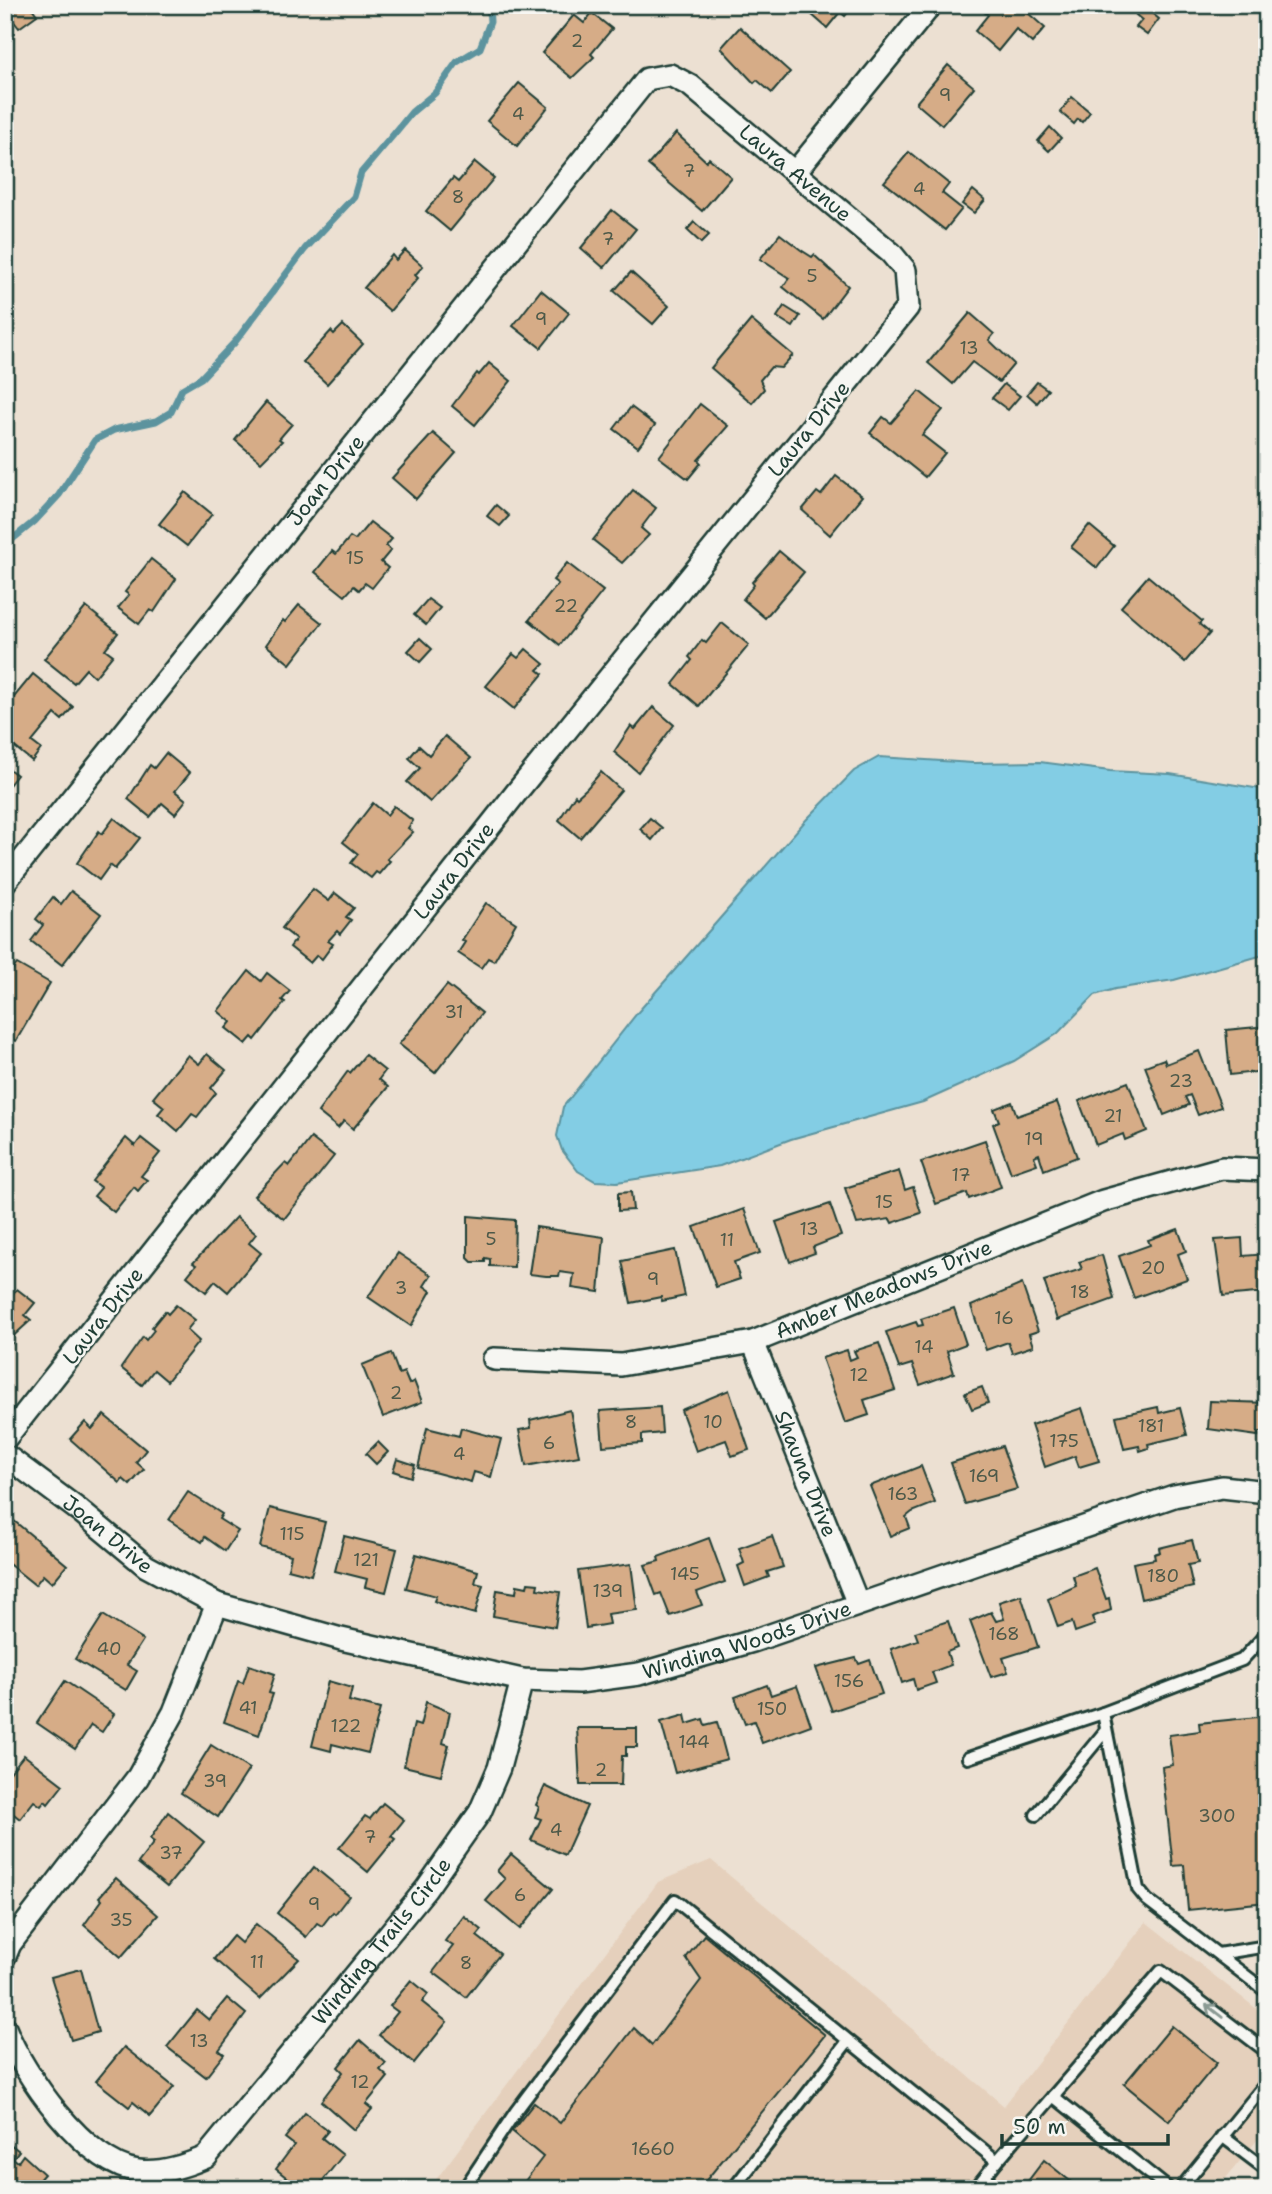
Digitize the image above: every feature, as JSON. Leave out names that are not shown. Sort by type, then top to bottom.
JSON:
[{"type":"street","points":[[796,171],[931,5]]},
{"type":"street","name":"Laura Avenue","points":[[647,79],[670,75],[681,79],[796,171],[891,253],[905,270],[908,306]]},
{"type":"street","name":"Joan Drive","points":[[5,882],[647,79]]},
{"type":"street","name":"Laura Drive","points":[[5,1439],[516,793],[908,306]]},
{"type":"street","name":"Amber Meadows Drive","points":[[494,1359],[621,1365],[753,1342],[1103,1201],[1222,1168],[1267,1170]]},
{"type":"street","name":"Shauna Drive","points":[[753,1342],[858,1604]]},
{"type":"street","name":"Joan Drive","points":[[5,1455],[80,1511],[146,1566],[217,1604]]},
{"type":"street","name":"Winding Woods Drive","points":[[217,1604],[341,1639],[522,1680],[579,1682],[639,1674],[753,1641],[1174,1496],[1222,1487],[1267,1492]]},
{"type":"street","points":[[5,1956],[10,1944],[138,1777],[174,1712],[217,1604]]},
{"type":"street","name":"Winding Trails Circle","points":[[7,2034],[69,2127],[92,2148],[137,2180],[183,2178],[206,2157],[289,2058],[367,1958],[426,1889],[480,1812],[499,1768],[522,1680]]},
{"type":"lane","points":[[968,1758],[1103,1713],[1242,1660],[1267,1634]]},
{"type":"lane","points":[[1103,1713],[1138,1889],[1147,1900],[1267,1992]]},
{"type":"lane","points":[[1036,1815],[1106,1730]]},
{"type":"lane","points":[[464,2189],[516,2111],[675,1900],[997,2161]]},
{"type":"lane","points":[[1218,1954],[1267,1946]]},
{"type":"lane","points":[[975,2189],[1161,1970],[1267,2052]]},
{"type":"lane","points":[[733,2189],[848,2041]]},
{"type":"lane","points":[[1180,2189],[1267,2082]]},
{"type":"lane","points":[[1053,2096],[1169,2189]]},
{"type":"lane","points":[[1222,2136],[1267,2170]]},
{"type":"shaded area","points":[[711,1860],[1004,2106],[1146,1922],[1267,2017],[1267,2128],[1217,2189],[429,2189],[658,1882]]},
{"type":"water","points":[[879,757],[973,763],[1040,762],[1110,771],[1170,774],[1267,790],[1267,954],[1174,980],[1115,989],[1095,995],[1057,1034],[1014,1061],[923,1102],[791,1139],[720,1166],[617,1182],[595,1181],[578,1171],[562,1150],[557,1136],[563,1107],[638,1012],[806,820],[854,771]]},
{"type":"building","points":[[19,5],[30,5],[37,15],[19,28],[8,14]]},
{"type":"building","points":[[854,5],[845,16],[840,12],[827,28],[803,7]]},
{"type":"building","points":[[987,5],[1019,5],[1045,28],[1032,43],[1016,29],[998,51],[975,31],[988,15],[983,11]]},
{"type":"building","points":[[1143,6],[1159,19],[1147,35],[1136,27],[1142,20],[1136,15]]},
{"type":"building","points":[[592,13],[612,29],[591,54],[594,57],[572,78],[542,53],[574,15],[584,23]]},
{"type":"building","points":[[740,27],[790,72],[772,93],[757,80],[754,83],[721,48]]},
{"type":"building","points":[[948,65],[974,87],[942,125],[916,103]]},
{"type":"building","points":[[519,83],[548,107],[517,146],[487,121]]},
{"type":"building","points":[[1072,97],[1090,112],[1082,122],[1078,119],[1074,124],[1060,112]]},
{"type":"building","points":[[1050,127],[1061,138],[1049,151],[1038,141]]},
{"type":"building","points":[[676,133],[706,161],[709,158],[731,177],[702,211],[648,165]]},
{"type":"building","points":[[909,152],[949,184],[942,193],[962,209],[945,230],[884,182]]},
{"type":"building","points":[[475,162],[494,178],[450,231],[426,211],[453,178],[458,182]]},
{"type":"building","points":[[973,190],[985,200],[974,213],[962,204]]},
{"type":"building","points":[[612,210],[636,229],[604,268],[581,248]]},
{"type":"building","points":[[694,222],[709,235],[701,243],[687,230]]},
{"type":"building","points":[[780,234],[812,257],[814,255],[848,286],[823,319],[783,287],[789,278],[760,259]]},
{"type":"building","points":[[405,250],[423,266],[415,275],[418,278],[390,311],[364,288],[392,255],[396,260]]},
{"type":"building","points":[[631,272],[669,306],[653,324],[614,291]]},
{"type":"building","points":[[541,290],[569,313],[541,348],[513,326]]},
{"type":"building","points":[[784,306],[800,316],[793,327],[777,317]]},
{"type":"building","points":[[970,313],[994,334],[989,340],[1014,364],[999,382],[972,362],[953,384],[928,363]]},
{"type":"building","points":[[751,320],[793,355],[781,368],[771,367],[760,380],[764,389],[752,403],[711,368]]},
{"type":"building","points":[[343,325],[363,344],[327,384],[303,362],[331,331],[334,334]]},
{"type":"building","points":[[489,363],[511,381],[475,425],[452,406],[477,373],[479,375]]},
{"type":"building","points":[[1037,382],[1048,390],[1037,403],[1027,394]]},
{"type":"building","points":[[1004,384],[1020,396],[1008,410],[992,398]]},
{"type":"building","points":[[919,391],[943,410],[922,435],[945,453],[925,477],[870,433],[883,417],[891,423]]},
{"type":"building","points":[[266,402],[292,424],[279,439],[282,441],[261,462],[235,440]]},
{"type":"building","points":[[700,404],[728,426],[698,460],[701,463],[688,479],[659,457]]},
{"type":"building","points":[[631,407],[655,425],[638,447],[614,429]]},
{"type":"building","points":[[433,433],[456,453],[416,499],[392,478]]},
{"type":"building","points":[[836,476],[862,496],[830,535],[802,510],[817,492],[821,495]]},
{"type":"building","points":[[633,490],[656,508],[641,528],[649,535],[622,563],[593,540]]},
{"type":"building","points":[[185,492],[212,514],[187,546],[159,524]]},
{"type":"building","points":[[496,505],[509,516],[500,526],[487,516]]},
{"type":"building","points":[[370,522],[392,539],[386,546],[391,550],[381,562],[388,568],[372,588],[365,583],[359,590],[354,586],[345,596],[315,572],[332,551],[336,554],[350,537],[355,540]]},
{"type":"building","points":[[1089,525],[1114,546],[1097,568],[1071,547]]},
{"type":"building","points":[[779,551],[804,572],[765,618],[743,599],[754,585],[752,582]]},
{"type":"building","points":[[151,559],[176,579],[154,612],[150,610],[139,624],[118,608],[129,595],[125,592]]},
{"type":"building","points":[[567,563],[603,591],[560,645],[529,620],[558,584],[553,580]]},
{"type":"building","points":[[1148,576],[1202,621],[1199,624],[1210,633],[1185,662],[1121,607]]},
{"type":"building","points":[[428,599],[440,608],[426,625],[414,615]]},
{"type":"building","points":[[299,605],[322,623],[290,664],[266,645],[283,620],[285,622]]},
{"type":"building","points":[[86,607],[118,633],[105,649],[113,655],[95,677],[86,669],[74,683],[44,659]]},
{"type":"building","points":[[722,623],[749,645],[699,706],[673,684],[692,660],[689,657],[702,640],[706,643]]},
{"type":"building","points":[[420,638],[432,649],[420,662],[408,651]]},
{"type":"building","points":[[526,649],[544,664],[538,670],[543,674],[514,709],[486,686],[513,654],[518,658]]},
{"type":"building","points":[[33,674],[73,707],[62,720],[55,714],[32,742],[41,749],[32,761],[5,739],[5,708]]},
{"type":"building","points":[[653,707],[674,725],[638,772],[614,752],[631,726],[635,729]]},
{"type":"building","points":[[445,736],[471,758],[430,802],[407,782],[420,768],[409,758],[419,746],[429,755]]},
{"type":"building","points":[[166,753],[190,773],[175,791],[186,800],[175,814],[162,803],[150,817],[128,799],[150,765],[154,768]]},
{"type":"building","points":[[5,766],[17,775],[5,790]]},
{"type":"building","points":[[601,772],[621,790],[580,838],[559,820],[575,795],[577,797]]},
{"type":"building","points":[[373,803],[387,815],[394,806],[413,821],[408,828],[413,832],[387,859],[390,861],[379,874],[376,872],[371,878],[351,863],[358,854],[343,842]]},
{"type":"building","points":[[114,818],[140,838],[115,869],[110,865],[99,880],[77,863],[99,831],[102,834]]},
{"type":"building","points":[[650,818],[662,828],[652,840],[640,829]]},
{"type":"building","points":[[313,889],[329,901],[335,893],[354,908],[346,917],[351,920],[340,934],[337,931],[328,941],[333,944],[322,959],[317,955],[310,963],[290,947],[296,939],[282,928]]},
{"type":"building","points":[[71,891],[101,914],[62,965],[31,941],[43,925],[36,919],[53,897],[61,904]]},
{"type":"building","points":[[486,903],[516,923],[494,961],[488,958],[481,968],[458,953],[465,942],[462,940]]},
{"type":"building","points":[[17,964],[50,983],[16,1041],[5,1035],[5,979]]},
{"type":"building","points":[[249,971],[261,981],[267,973],[290,991],[282,1000],[285,1002],[255,1040],[252,1037],[246,1044],[226,1028],[231,1022],[218,1011]]},
{"type":"building","points":[[447,985],[482,1013],[435,1073],[399,1044]]},
{"type":"building","points":[[1267,1026],[1267,1085],[1264,1071],[1230,1075],[1226,1030]]},
{"type":"building","points":[[1199,1051],[1221,1107],[1198,1115],[1190,1095],[1185,1097],[1189,1105],[1164,1115],[1145,1066],[1164,1059],[1166,1064]]},
{"type":"building","points":[[207,1054],[226,1070],[211,1088],[216,1093],[197,1117],[192,1114],[178,1131],[158,1114],[164,1107],[153,1098],[188,1055],[199,1064]]},
{"type":"building","points":[[365,1055],[385,1071],[379,1079],[388,1087],[353,1129],[344,1121],[338,1128],[318,1112],[348,1071],[350,1073]]},
{"type":"building","points":[[1128,1082],[1147,1131],[1125,1140],[1123,1134],[1096,1145],[1079,1101]]},
{"type":"building","points":[[1012,1102],[1017,1116],[1057,1102],[1077,1157],[1044,1170],[1039,1154],[1034,1156],[1037,1164],[1011,1173],[993,1124],[999,1121],[994,1109]]},
{"type":"building","points":[[126,1138],[135,1146],[141,1138],[160,1153],[141,1176],[147,1180],[138,1191],[134,1187],[114,1212],[94,1196],[101,1188],[92,1181]]},
{"type":"building","points":[[311,1138],[334,1156],[284,1219],[254,1196],[285,1163],[289,1166]]},
{"type":"building","points":[[985,1140],[1001,1187],[969,1199],[967,1193],[936,1204],[921,1162]]},
{"type":"building","points":[[899,1171],[905,1190],[913,1187],[921,1213],[892,1223],[890,1219],[857,1224],[845,1188]]},
{"type":"building","points":[[631,1192],[633,1210],[618,1211],[618,1193]]},
{"type":"building","points":[[830,1204],[841,1236],[813,1247],[815,1253],[790,1262],[776,1222]]},
{"type":"building","points":[[744,1209],[760,1253],[734,1262],[740,1279],[716,1287],[694,1227]]},
{"type":"building","points":[[468,1216],[515,1220],[514,1267],[490,1266],[490,1259],[485,1258],[485,1262],[472,1262],[468,1258]]},
{"type":"building","points":[[236,1217],[256,1234],[249,1243],[261,1253],[228,1292],[215,1281],[206,1292],[187,1276],[196,1265],[193,1263]]},
{"type":"building","points":[[536,1227],[604,1237],[599,1292],[572,1288],[574,1274],[529,1274]]},
{"type":"building","points":[[1178,1229],[1186,1251],[1178,1254],[1187,1279],[1134,1298],[1119,1256],[1150,1245],[1148,1240]]},
{"type":"building","points":[[1242,1238],[1243,1256],[1267,1254],[1267,1292],[1223,1296],[1215,1240]]},
{"type":"building","points":[[675,1250],[685,1296],[631,1303],[622,1261]]},
{"type":"building","points":[[398,1253],[431,1275],[424,1286],[431,1291],[411,1326],[368,1297]]},
{"type":"building","points":[[1102,1255],[1114,1299],[1057,1320],[1044,1281],[1082,1269],[1079,1262]]},
{"type":"building","points":[[1022,1284],[1038,1331],[1029,1334],[1033,1346],[1012,1353],[1008,1342],[986,1350],[971,1306]]},
{"type":"building","points":[[17,1289],[35,1303],[25,1315],[31,1320],[9,1340],[12,1343],[5,1351],[5,1297],[8,1299]]},
{"type":"building","points":[[176,1305],[195,1320],[187,1330],[199,1341],[167,1381],[154,1370],[142,1385],[121,1368],[143,1337],[146,1340],[154,1330],[152,1327],[165,1311],[168,1314]]},
{"type":"building","points":[[954,1308],[966,1344],[947,1351],[954,1373],[920,1385],[912,1364],[899,1368],[886,1332],[916,1322],[918,1326],[923,1325],[921,1319]]},
{"type":"building","points":[[879,1343],[895,1390],[864,1400],[869,1415],[845,1423],[822,1358],[847,1350],[850,1360],[857,1357],[854,1351]]},
{"type":"building","points":[[391,1353],[399,1374],[404,1372],[409,1384],[414,1381],[422,1402],[383,1417],[362,1365]]},
{"type":"building","points":[[982,1387],[988,1403],[972,1409],[965,1393]]},
{"type":"building","points":[[729,1390],[749,1450],[732,1456],[726,1440],[696,1451],[681,1410]]},
{"type":"building","points":[[1210,1401],[1267,1403],[1267,1432],[1258,1432],[1258,1436],[1208,1429]]},
{"type":"building","points":[[660,1407],[662,1433],[642,1435],[642,1443],[603,1446],[600,1411]]},
{"type":"building","points":[[1158,1407],[1159,1413],[1180,1408],[1187,1435],[1148,1444],[1149,1448],[1140,1451],[1139,1446],[1124,1449],[1116,1416]]},
{"type":"building","points":[[1082,1408],[1099,1461],[1079,1467],[1075,1456],[1045,1467],[1031,1425]]},
{"type":"building","points":[[570,1410],[579,1456],[526,1466],[519,1430],[531,1428],[530,1420]]},
{"type":"building","points":[[104,1415],[146,1450],[136,1462],[144,1469],[130,1485],[123,1479],[120,1483],[70,1439],[85,1422],[92,1429]]},
{"type":"building","points":[[427,1428],[459,1436],[461,1428],[501,1439],[491,1477],[474,1472],[471,1482],[418,1468]]},
{"type":"building","points":[[378,1442],[388,1452],[376,1464],[366,1454]]},
{"type":"building","points":[[1002,1446],[1017,1489],[965,1504],[951,1463]]},
{"type":"building","points":[[397,1459],[415,1465],[411,1477],[393,1471]]},
{"type":"building","points":[[921,1466],[935,1503],[912,1512],[906,1517],[910,1528],[890,1536],[870,1486]]},
{"type":"building","points":[[188,1492],[222,1514],[219,1519],[238,1531],[225,1551],[205,1537],[202,1542],[169,1520]]},
{"type":"building","points":[[270,1508],[325,1522],[311,1575],[288,1569],[291,1555],[260,1547]]},
{"type":"building","points":[[13,1520],[67,1565],[52,1583],[43,1575],[35,1585],[5,1561],[5,1529]]},
{"type":"building","points":[[344,1536],[397,1549],[386,1592],[365,1587],[367,1579],[335,1571]]},
{"type":"building","points":[[772,1536],[783,1567],[767,1572],[769,1577],[745,1586],[738,1566],[744,1563],[739,1548]]},
{"type":"building","points":[[709,1538],[725,1582],[697,1592],[702,1605],[670,1616],[661,1593],[656,1595],[645,1565],[659,1561],[658,1557]]},
{"type":"building","points":[[1192,1540],[1198,1563],[1188,1565],[1193,1587],[1141,1599],[1133,1563],[1155,1559],[1154,1554],[1160,1552],[1159,1548]]},
{"type":"building","points":[[416,1554],[478,1571],[475,1583],[483,1585],[475,1614],[434,1601],[436,1596],[406,1588]]},
{"type":"building","points":[[631,1564],[637,1610],[607,1614],[609,1624],[586,1628],[578,1571]]},
{"type":"building","points":[[1095,1568],[1106,1599],[1109,1598],[1111,1610],[1092,1617],[1095,1625],[1075,1632],[1072,1622],[1058,1627],[1048,1599],[1076,1586],[1073,1576]]},
{"type":"building","points":[[528,1583],[538,1584],[537,1589],[560,1592],[555,1627],[493,1616],[497,1590],[516,1593],[517,1585],[527,1587]]},
{"type":"building","points":[[1021,1595],[1038,1647],[1003,1658],[1008,1672],[991,1677],[970,1621],[991,1612],[996,1621],[1004,1619],[999,1602]]},
{"type":"building","points":[[103,1615],[143,1640],[127,1665],[137,1671],[126,1690],[75,1659]]},
{"type":"building","points":[[948,1621],[957,1648],[947,1652],[951,1665],[932,1672],[936,1683],[916,1690],[913,1679],[902,1683],[891,1649],[918,1640],[915,1632]]},
{"type":"building","points":[[856,1658],[859,1664],[870,1660],[882,1694],[832,1711],[816,1668]]},
{"type":"building","points":[[249,1665],[275,1674],[269,1693],[273,1694],[259,1735],[224,1722],[238,1681],[243,1683]]},
{"type":"building","points":[[65,1681],[114,1714],[102,1732],[91,1725],[75,1749],[37,1723]]},
{"type":"building","points":[[328,1681],[352,1688],[349,1701],[380,1709],[368,1753],[332,1744],[331,1751],[312,1746]]},
{"type":"building","points":[[767,1685],[771,1695],[797,1686],[811,1725],[762,1743],[754,1721],[745,1724],[735,1697]]},
{"type":"building","points":[[426,1702],[450,1712],[443,1743],[449,1745],[441,1775],[404,1766],[414,1724],[420,1726]]},
{"type":"building","points":[[685,1715],[687,1724],[703,1719],[705,1725],[717,1722],[727,1759],[675,1773],[661,1722]]},
{"type":"building","points":[[1267,1716],[1267,1902],[1188,1910],[1184,1865],[1173,1866],[1162,1767],[1173,1765],[1169,1735],[1200,1731],[1199,1723]]},
{"type":"building","points":[[577,1728],[637,1728],[637,1747],[626,1747],[626,1756],[622,1756],[621,1785],[580,1785]]},
{"type":"building","points":[[211,1745],[249,1769],[218,1817],[181,1793]]},
{"type":"building","points":[[24,1755],[63,1785],[48,1804],[45,1801],[41,1806],[34,1801],[20,1819],[5,1807],[5,1779]]},
{"type":"building","points":[[545,1786],[587,1806],[565,1855],[531,1840],[541,1819],[535,1817],[539,1807],[536,1805]]},
{"type":"building","points":[[383,1803],[404,1820],[391,1836],[395,1839],[368,1872],[339,1848],[365,1816],[370,1819]]},
{"type":"building","points":[[168,1812],[204,1842],[167,1887],[138,1863],[154,1842],[150,1839]]},
{"type":"building","points":[[511,1854],[553,1889],[520,1929],[486,1901],[505,1879],[497,1871]]},
{"type":"building","points":[[314,1867],[349,1896],[335,1914],[333,1912],[322,1926],[317,1923],[306,1937],[277,1913]]},
{"type":"building","points":[[116,1878],[158,1915],[121,1957],[84,1925],[102,1900],[99,1897]]},
{"type":"building","points":[[464,1916],[482,1930],[477,1936],[500,1954],[466,1997],[433,1972],[453,1946],[445,1941]]},
{"type":"building","points":[[256,1924],[299,1959],[260,1999],[214,1959],[233,1936],[241,1943]]},
{"type":"building","points":[[704,1935],[825,2035],[699,2189],[519,2189],[543,2157],[512,2131],[534,2103],[560,2123],[634,2028],[652,2045],[701,1980],[686,1958]]},
{"type":"building","points":[[81,1969],[98,2032],[71,2040],[51,1977]]},
{"type":"building","points":[[411,1980],[428,1994],[422,2002],[447,2022],[414,2063],[379,2035],[398,2012],[390,2006]]},
{"type":"building","points":[[227,1998],[246,2014],[219,2050],[224,2054],[206,2077],[167,2047],[197,2010],[209,2020]]},
{"type":"building","points":[[1172,2026],[1217,2063],[1169,2121],[1124,2084]]},
{"type":"building","points":[[360,2040],[386,2063],[380,2070],[388,2077],[366,2104],[372,2109],[354,2130],[321,2101],[343,2072],[338,2067]]},
{"type":"building","points":[[124,2047],[174,2087],[150,2116],[133,2102],[129,2107],[96,2081]]},
{"type":"building","points":[[305,2113],[328,2131],[322,2138],[343,2155],[316,2189],[301,2189],[276,2169],[294,2145],[285,2138]]},
{"type":"building","points":[[5,2140],[19,2151],[13,2158],[18,2162],[23,2155],[44,2174],[31,2189],[5,2189]]},
{"type":"building","points":[[1044,2160],[1080,2189],[1022,2189]]},
{"type":"building","points":[[262,2179],[273,2189],[253,2189]]},
{"type":"waterway","points":[[5,545],[35,521],[59,495],[95,440],[114,430],[156,421],[171,412],[182,389],[201,378],[235,342],[305,249],[354,197],[361,173],[412,112],[435,93],[457,62],[480,48],[490,22],[489,5]]}]
